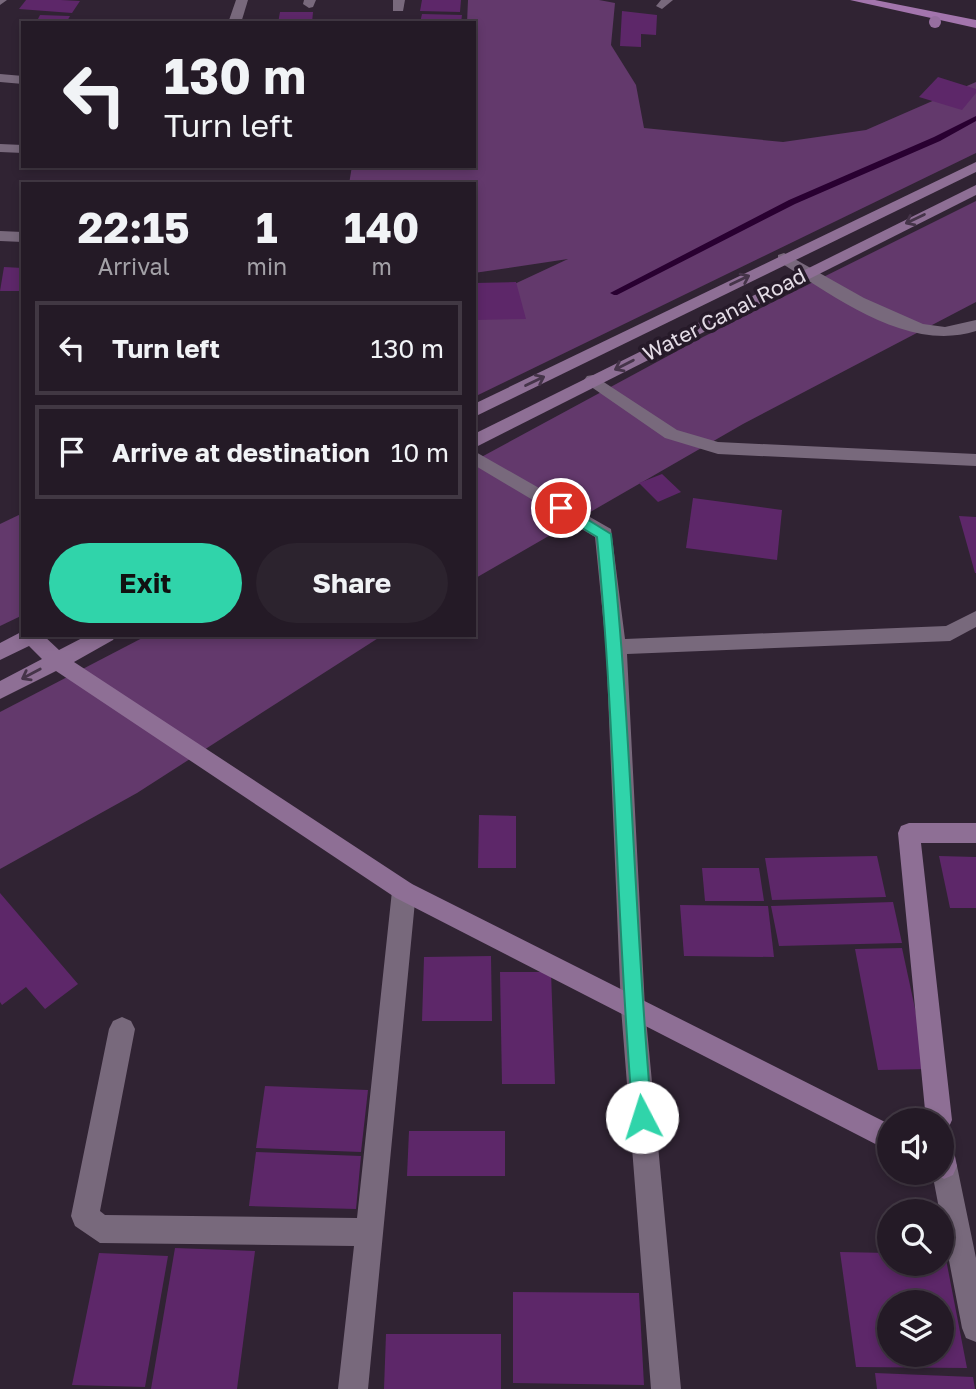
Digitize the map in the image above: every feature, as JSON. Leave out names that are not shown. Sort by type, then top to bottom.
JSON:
[{"type":"main road","points":[[856,0],[976,24]]},
{"type":"main road","name":"Water Canal Road","points":[[476,410],[976,166]]},
{"type":"main road","name":"Water Canal Road","points":[[476,441],[806,272],[976,189]]},
{"type":"main road","points":[[0,652],[30,637]]},
{"type":"main road","points":[[33,637],[57,661],[404,891],[877,1132]]},
{"type":"main road","points":[[0,691],[102,637]]},
{"type":"main road","points":[[938,1108],[909,833],[976,833]]},
{"type":"street","points":[[235,21],[242,0]]},
{"type":"street","points":[[0,78],[21,80]]},
{"type":"street","points":[[0,148],[21,149]]},
{"type":"street","points":[[0,236],[21,237]]},
{"type":"street","points":[[784,258],[912,327],[936,332],[958,331],[976,325]]},
{"type":"street","points":[[593,380],[671,433],[718,448],[976,460]]},
{"type":"street","points":[[476,458],[604,534],[616,647],[633,1008],[666,1389]]},
{"type":"street","points":[[616,647],[950,633],[976,618]]},
{"type":"street","points":[[353,1389],[404,891]]},
{"type":"street","points":[[122,1029],[85,1216],[100,1230],[370,1232]]},
{"type":"street","points":[[947,1185],[976,1328]]},
{"type":"shaded area","points":[[468,0],[599,0],[615,3],[611,45],[636,85],[644,128],[783,142],[866,130],[976,82],[976,153],[476,396],[476,302],[568,259],[476,273],[476,182],[349,182],[352,168],[476,168],[476,21],[467,21]]},
{"type":"shaded area","points":[[976,201],[976,302],[743,424],[476,578],[476,460],[703,337]]},
{"type":"shaded area","points":[[21,514],[21,616],[0,626],[0,524]]},
{"type":"shaded area","points":[[144,637],[380,637],[137,793],[0,869],[0,712]]},
{"type":"building","points":[[26,0],[80,1],[72,13],[19,9]]},
{"type":"building","points":[[422,0],[461,0],[460,12],[420,11]]},
{"type":"building","points":[[622,11],[657,15],[656,35],[641,34],[641,47],[620,46]]},
{"type":"building","points":[[280,12],[313,12],[312,21],[278,21]]},
{"type":"building","points":[[422,14],[462,15],[461,21],[420,21]]},
{"type":"building","points":[[40,15],[70,16],[67,21],[37,21]]},
{"type":"building","points":[[938,77],[976,89],[976,93],[962,110],[919,97]]},
{"type":"building","points":[[4,267],[21,268],[21,291],[0,291]]},
{"type":"building","points":[[516,282],[526,319],[476,320],[476,283]]},
{"type":"building","points":[[662,474],[681,492],[658,502],[639,483]]},
{"type":"building","points":[[693,498],[782,510],[777,560],[686,548]]},
{"type":"building","points":[[959,516],[976,517],[976,573],[975,573]]},
{"type":"building","points":[[479,815],[516,816],[516,868],[478,868]]},
{"type":"building","points":[[877,856],[886,897],[772,900],[765,858]]},
{"type":"building","points":[[939,856],[976,857],[976,908],[950,908]]},
{"type":"building","points":[[702,868],[759,868],[764,901],[705,901]]},
{"type":"building","points":[[0,893],[78,984],[45,1009],[26,987],[2,1005],[0,1002]]},
{"type":"building","points":[[893,902],[902,943],[779,946],[771,906]]},
{"type":"building","points":[[680,905],[768,906],[774,957],[684,956]]},
{"type":"building","points":[[902,948],[928,1069],[878,1070],[855,949]]},
{"type":"building","points":[[491,956],[492,1021],[422,1021],[424,957]]},
{"type":"building","points":[[500,972],[551,972],[555,1084],[502,1084]]},
{"type":"building","points":[[265,1086],[368,1090],[361,1152],[256,1148]]},
{"type":"building","points":[[409,1131],[505,1131],[505,1176],[407,1176]]},
{"type":"building","points":[[256,1152],[361,1156],[356,1209],[249,1206]]},
{"type":"building","points":[[175,1248],[255,1251],[237,1389],[151,1389]]},
{"type":"building","points":[[840,1252],[877,1253],[877,1276],[949,1276],[952,1290],[877,1290],[877,1367],[954,1367],[954,1301],[967,1368],[856,1367]]},
{"type":"building","points":[[99,1253],[168,1256],[145,1387],[72,1385]]},
{"type":"building","points":[[513,1292],[639,1293],[644,1385],[513,1383]]},
{"type":"building","points":[[386,1334],[501,1334],[501,1389],[384,1389]]},
{"type":"building","points":[[875,1373],[973,1377],[975,1389],[877,1389]]},
{"type":"waterway","points":[[614,293],[792,202],[937,139],[976,118]]},
{"type":"route","points":[[561,508],[604,534],[616,647],[633,1008],[642,1117]]}]
